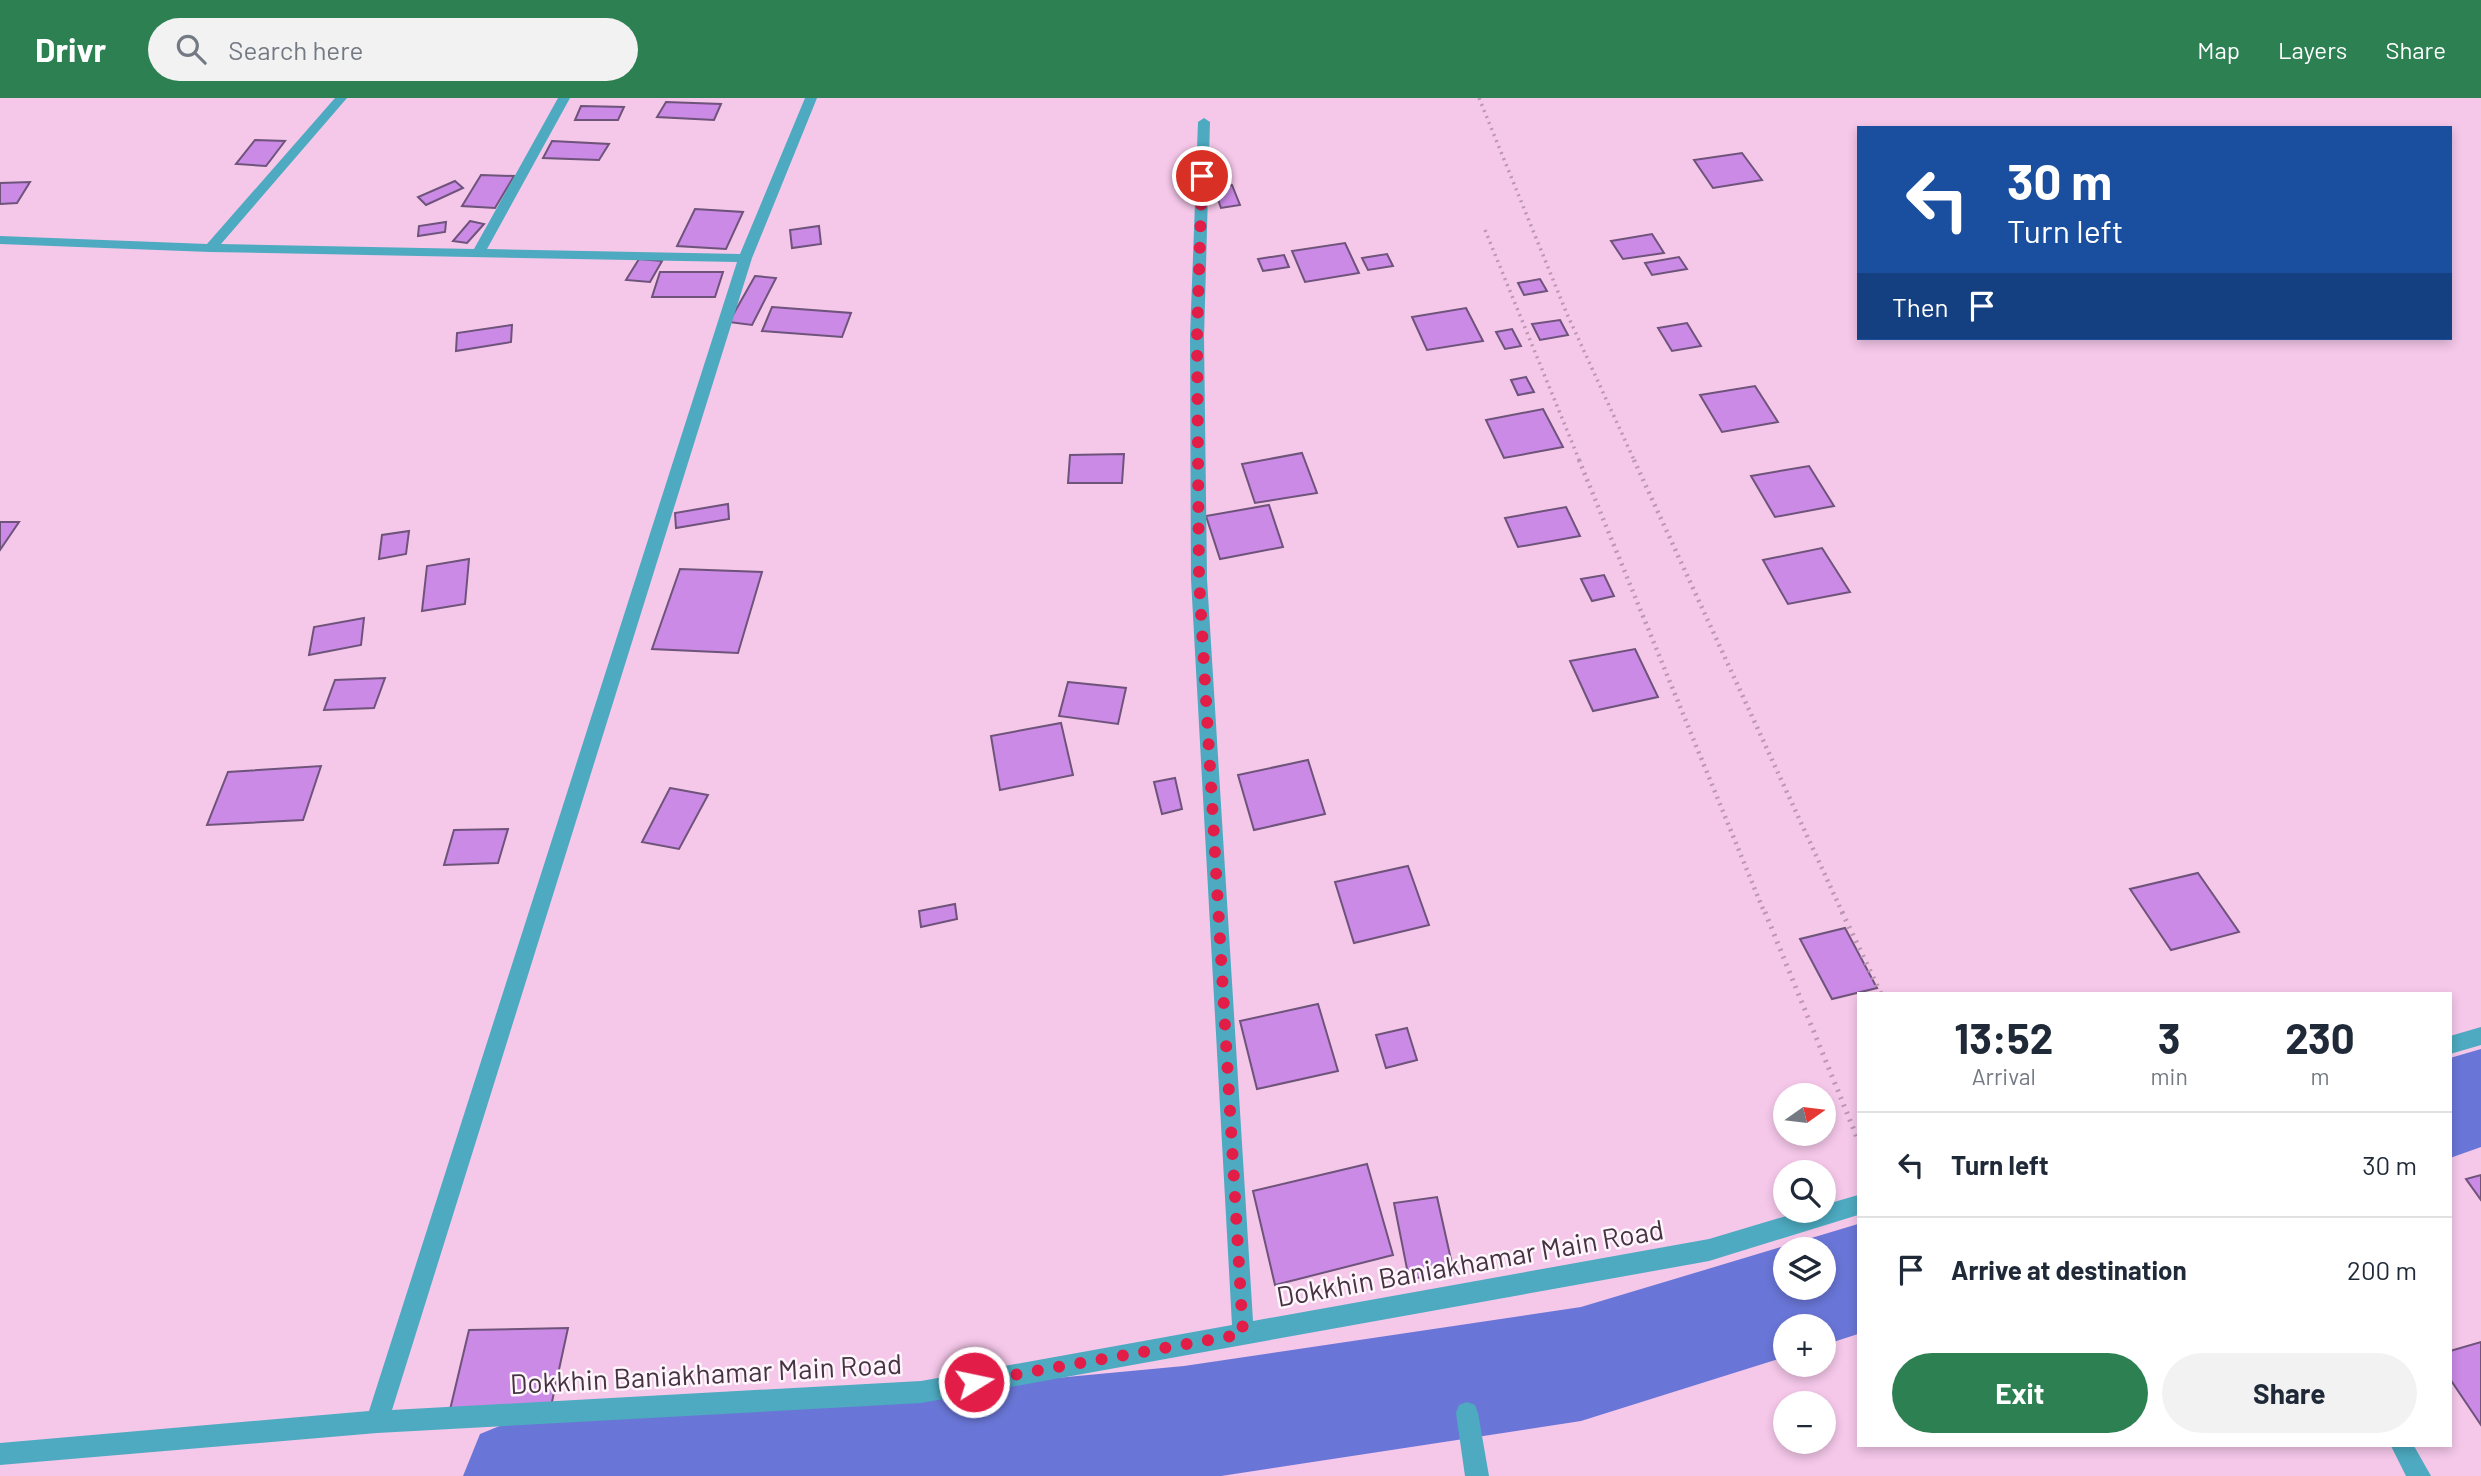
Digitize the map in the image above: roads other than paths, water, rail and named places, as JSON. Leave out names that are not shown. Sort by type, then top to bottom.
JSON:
[{"type":"street","points":[[210,248],[341,98]]},
{"type":"street","points":[[478,253],[564,98]]},
{"type":"street","points":[[377,1422],[744,258],[811,98]]},
{"type":"street","points":[[1204,122],[1197,337],[1199,579],[1243,1334]]},
{"type":"street","points":[[0,240],[210,248],[744,258]]},
{"type":"street","points":[[2452,1044],[2481,1036]]},
{"type":"street","name":"Dokkhin Baniakhamar Main Road","points":[[0,1454],[377,1422],[921,1392],[1709,1250],[1857,1205]]},
{"type":"street","points":[[1467,1413],[1477,1476]]},
{"type":"street","points":[[2403,1447],[2418,1476]]},
{"type":"waterway","points":[[2452,1107],[2481,1098]]},
{"type":"waterway","points":[[522,1476],[739,1467],[1184,1424],[1581,1364],[1857,1279]]}]
